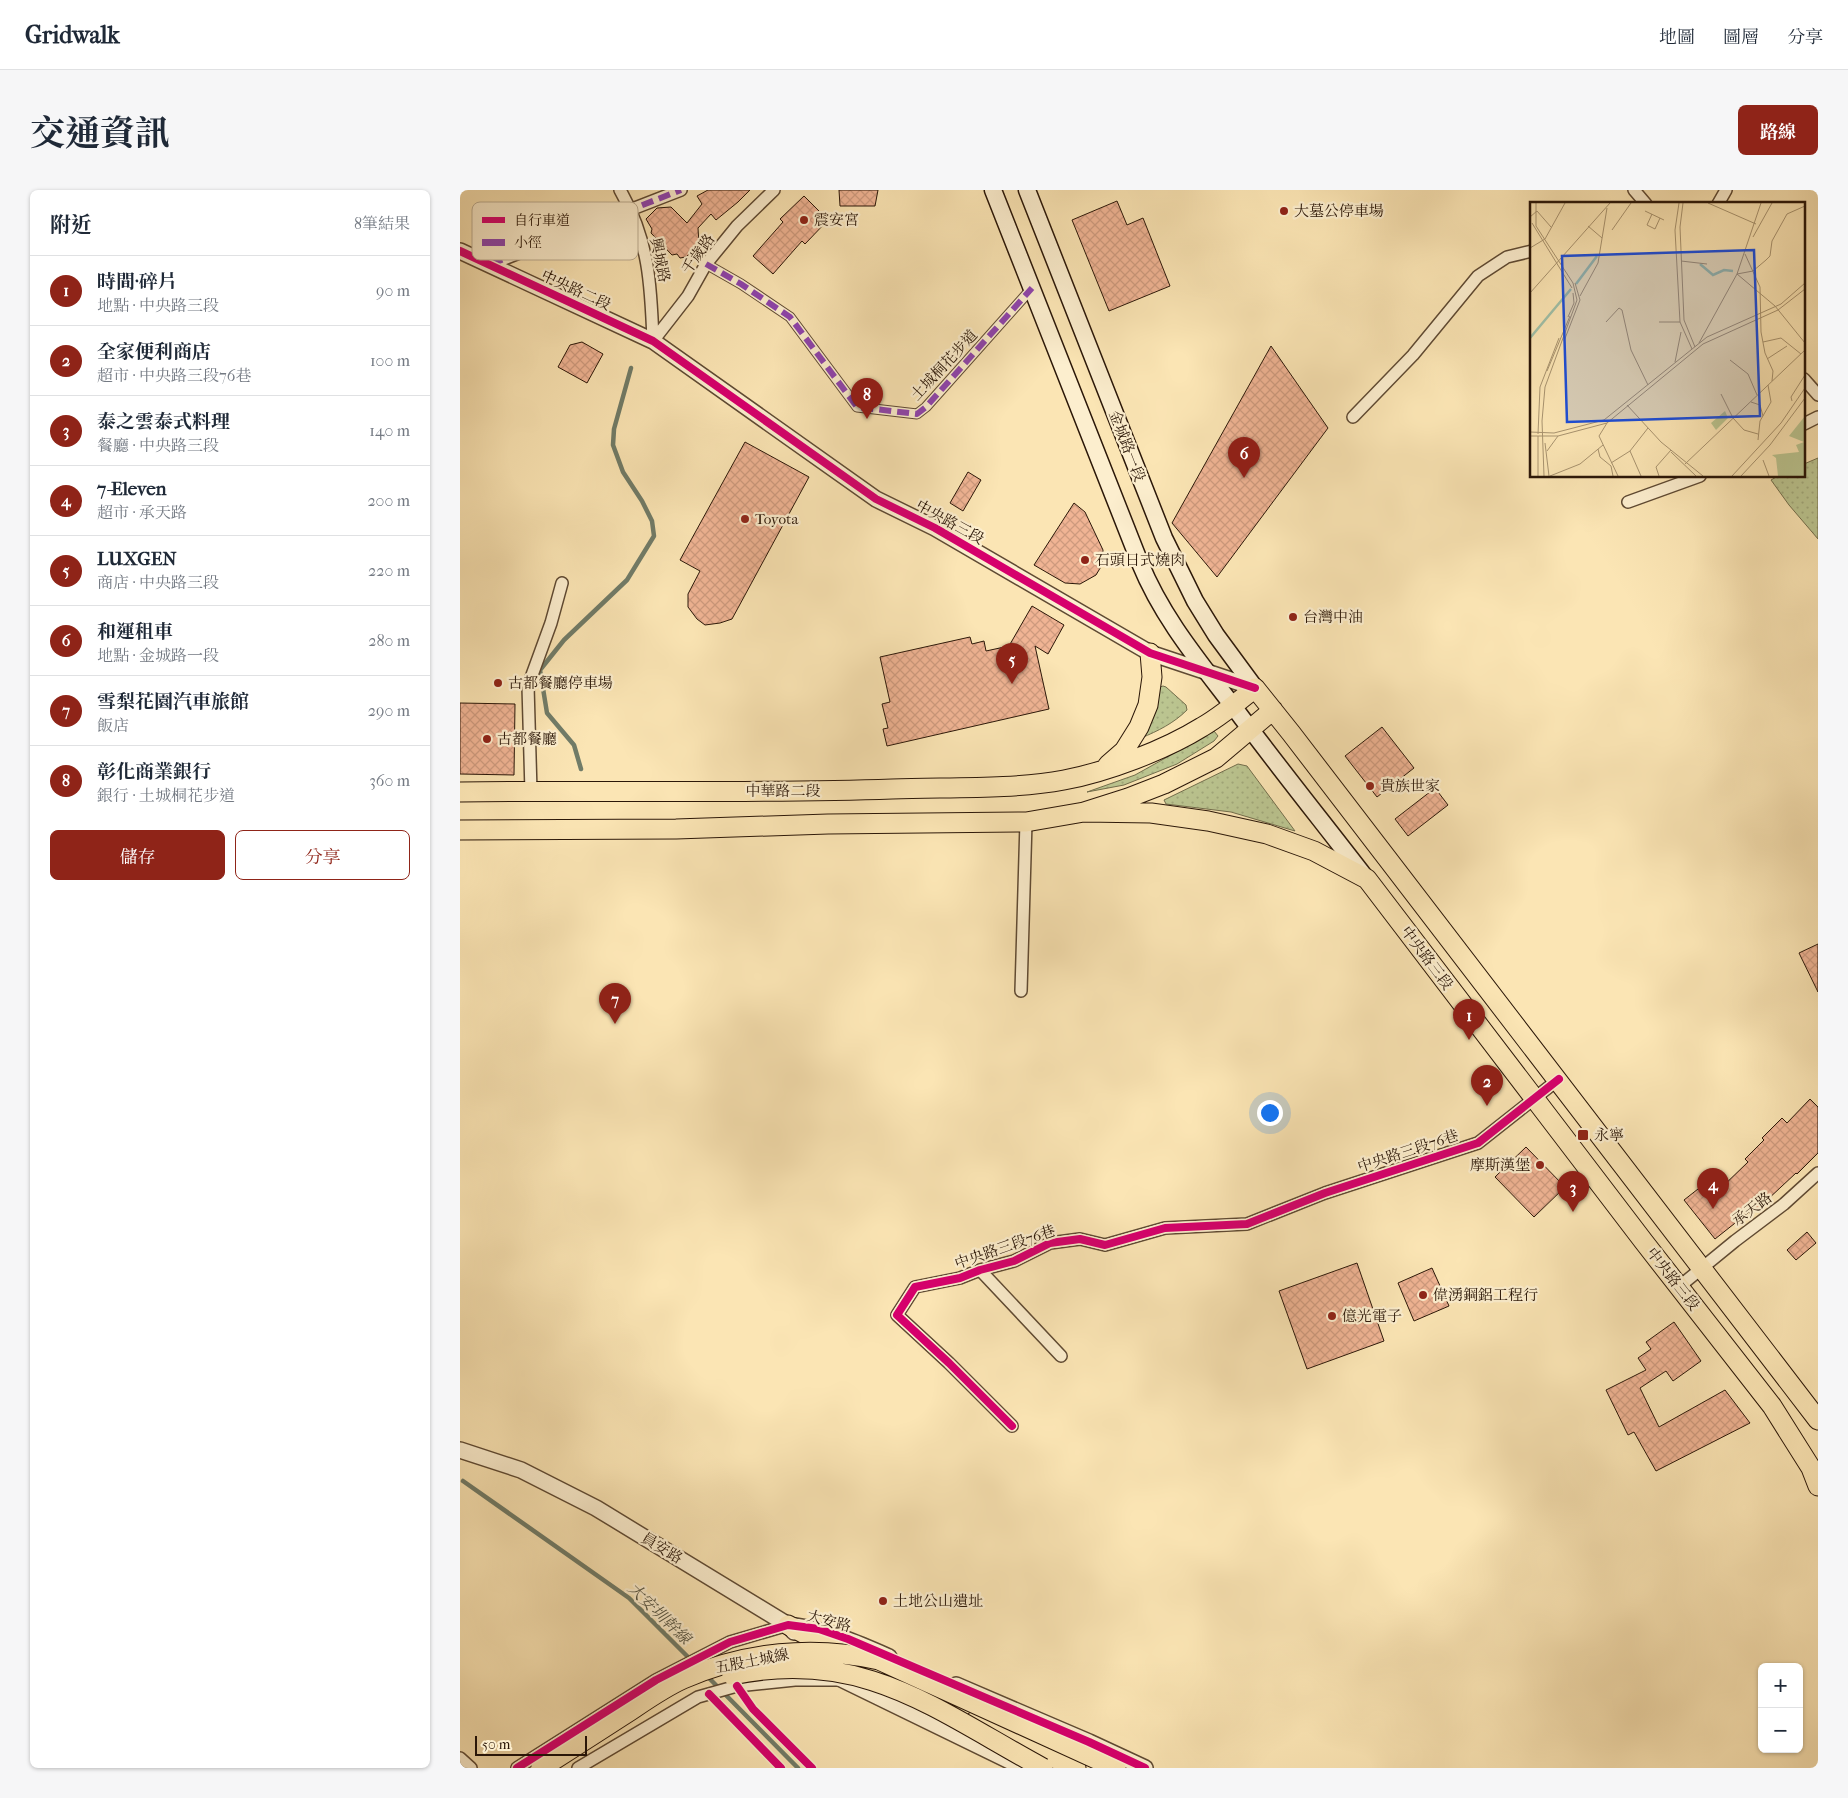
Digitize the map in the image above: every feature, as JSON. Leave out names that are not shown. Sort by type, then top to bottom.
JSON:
[{"type":"main road","name":"金城路一段","points":[[993,190],[1149,585],[1179,634],[1208,674]]},
{"type":"main road","name":"金城路一段","points":[[1027,190],[1164,538],[1195,601],[1216,635],[1255,688]]},
{"type":"main road","points":[[1104,769],[1124,752],[1139,726],[1148,705],[1152,678],[1150,653]]},
{"type":"main road","name":"中央路三段","points":[[1208,674],[1779,1416],[1811,1468],[1818,1486]]},
{"type":"main road","name":"中華路二段","points":[[460,792],[838,791],[1016,785],[1064,780],[1104,769],[1174,742],[1202,727],[1255,688]]},
{"type":"main road","name":"中央路三段","points":[[1255,688],[1559,1079],[1818,1420]]},
{"type":"main road","points":[[460,830],[676,829],[1026,822],[1084,812],[1128,798],[1191,771],[1216,758],[1272,710]]},
{"type":"main road","points":[[1084,812],[1150,813],[1208,821],[1267,834],[1314,851],[1367,879]]},
{"type":"main road","points":[[1779,1416],[1803,1399]]},
{"type":"main road","points":[[788,1625],[876,1674],[1076,1768]]},
{"type":"main road","name":"五股土城線","points":[[541,1768],[681,1680],[726,1664],[774,1654],[824,1651],[853,1654],[879,1660],[1116,1768]]},
{"type":"main road","name":"五股土城線","points":[[560,1768],[686,1690],[706,1682],[750,1672],[795,1668],[819,1669],[857,1676],[895,1688],[1043,1768]]},
{"type":"street","name":"興城路","points":[[620,190],[627,202]]},
{"type":"street","points":[[638,207],[681,190]]},
{"type":"street","name":"千歲路","points":[[653,341],[688,296],[706,264],[737,226],[774,190]]},
{"type":"street","points":[[1634,190],[1644,202]]},
{"type":"street","points":[[1719,202],[1726,190]]},
{"type":"street","name":"興城路","points":[[638,231],[647,258],[651,287],[653,341]]},
{"type":"street","name":"中央路二段","points":[[460,250],[472,255]]},
{"type":"street","points":[[1353,417],[1413,355],[1478,276],[1507,257],[1530,251]]},
{"type":"street","name":"中央路二段","points":[[482,260],[653,341]]},
{"type":"street","points":[[491,264],[501,260]]},
{"type":"street","name":"土城桐花步道","points":[[706,264],[741,284],[790,317],[857,407],[917,414],[937,395],[1032,288]]},
{"type":"street","name":"中央路三段","points":[[653,341],[876,499],[935,528],[1150,653],[1208,674],[1255,688]]},
{"type":"street","points":[[1806,381],[1818,395]]},
{"type":"street","points":[[1806,423],[1818,417]]},
{"type":"street","points":[[1628,502],[1694,478]]},
{"type":"street","points":[[531,792],[528,686],[551,623],[562,583]]},
{"type":"street","points":[[1021,991],[1026,822]]},
{"type":"street","name":"中央路三段76巷","points":[[1012,1426],[949,1362],[897,1314],[916,1287],[960,1278],[980,1270],[1014,1261],[1050,1243],[1080,1239],[1106,1245],[1165,1228],[1247,1224],[1326,1193],[1478,1142],[1536,1099],[1559,1079]]},
{"type":"street","name":"承天路","points":[[1680,1286],[1784,1204],[1818,1173]]},
{"type":"street","points":[[980,1270],[1061,1356]]},
{"type":"street","name":"員安路","points":[[460,1450],[521,1470],[596,1508],[788,1625],[822,1668],[841,1680]]},
{"type":"street","name":"大安路","points":[[517,1768],[656,1680],[730,1642],[788,1625],[818,1629],[848,1639],[1089,1742],[1145,1768]]},
{"type":"street","points":[[578,1768],[698,1698],[737,1686],[794,1680],[841,1680],[1024,1768]]},
{"type":"street","points":[[460,1758],[471,1768]]},
{"type":"green space","points":[[1818,458],[1818,539],[1771,480],[1774,478],[1806,478],[1806,463]]},
{"type":"green space","points":[[1163,686],[1186,705],[1187,710],[1166,726],[1141,738],[1160,687]]},
{"type":"green space","points":[[1214,731],[1218,736],[1214,741],[1177,764],[1124,785],[1087,792],[1135,775]]},
{"type":"green space","points":[[1238,764],[1247,766],[1295,831],[1231,812],[1166,804],[1164,800]]},
{"type":"building","points":[[708,190],[750,190],[716,220],[711,214],[698,228],[699,245],[686,257],[680,258],[677,254],[672,255],[651,233],[652,229],[646,219],[657,208],[671,207],[687,223],[702,204],[697,196]]},
{"type":"building","points":[[839,190],[878,190],[875,206],[840,206]]},
{"type":"building","points":[[804,196],[828,220],[805,244],[802,241],[773,274],[753,256],[783,222],[780,219]]},
{"type":"building","points":[[1117,201],[1127,225],[1143,218],[1170,286],[1109,311],[1072,220]]},
{"type":"building","points":[[582,342],[603,354],[587,383],[558,367],[570,345]]},
{"type":"building","points":[[1271,346],[1328,428],[1217,577],[1172,523]]},
{"type":"building","name":"Toyota","points":[[745,442],[809,477],[732,619],[705,625],[697,619],[688,607],[688,594],[700,571],[680,560]]},
{"type":"building","points":[[968,472],[981,480],[963,511],[950,503]]},
{"type":"building","points":[[1074,503],[1085,512],[1103,550],[1102,565],[1096,575],[1080,584],[1065,583],[1034,565]]},
{"type":"building","points":[[1032,606],[1064,625],[1048,654],[1035,646],[1049,709],[887,746],[883,729],[888,728],[882,704],[890,702],[880,657],[970,637],[972,644],[984,641],[986,651],[1009,646]]},
{"type":"building","name":"古都餐廳","points":[[460,703],[515,704],[514,775],[460,774]]},
{"type":"building","points":[[1382,727],[1414,768],[1377,797],[1345,756]]},
{"type":"building","points":[[1435,788],[1448,805],[1408,836],[1395,819]]},
{"type":"building","points":[[1818,944],[1818,992],[1799,953]]},
{"type":"building","points":[[1810,1099],[1818,1107],[1818,1153],[1751,1215],[1749,1212],[1715,1239],[1684,1200],[1712,1178],[1720,1189],[1748,1162],[1745,1159],[1782,1118],[1787,1123]]},
{"type":"building","points":[[1526,1147],[1565,1187],[1534,1217],[1495,1177]]},
{"type":"building","points":[[1807,1232],[1816,1243],[1796,1260],[1787,1250]]},
{"type":"building","name":"億光電子","points":[[1357,1263],[1384,1341],[1307,1369],[1279,1291]]},
{"type":"building","name":"偉湧鋼鋁工程行","points":[[1432,1268],[1449,1306],[1414,1321],[1398,1283]]},
{"type":"building","points":[[1674,1322],[1701,1361],[1673,1381],[1666,1371],[1640,1388],[1659,1427],[1725,1390],[1750,1423],[1656,1471],[1634,1432],[1628,1435],[1606,1390],[1646,1370],[1638,1358],[1651,1349],[1646,1342]]},
{"type":"waterway","points":[[581,769],[574,745],[547,713],[540,670],[564,640],[627,580],[654,536],[652,521],[642,501],[623,472],[613,445],[614,429],[631,368]]},
{"type":"waterway","name":"大安圳幹線","points":[[463,1481],[629,1598],[691,1660]]},
{"type":"waterway","name":"大安圳幹線","points":[[706,1675],[798,1768]]},
{"type":"marked path","points":[[638,207],[681,190]]},
{"type":"marked path","points":[[491,264],[501,260]]},
{"type":"marked path","points":[[706,264],[741,284],[790,317],[857,407],[917,414],[926,407],[1032,288]]},
{"type":"cycle path","points":[[460,251],[472,257]]},
{"type":"cycle path","points":[[479,260],[653,341],[876,499],[935,528],[1150,653],[1255,688]]},
{"type":"cycle path","points":[[1012,1426],[949,1363],[897,1315],[915,1287],[960,1278],[980,1270],[1014,1261],[1050,1243],[1080,1239],[1105,1245],[1165,1228],[1247,1224],[1325,1193],[1478,1143],[1559,1079]]},
{"type":"cycle path","points":[[517,1768],[656,1680],[730,1642],[788,1625],[819,1629],[848,1639],[1089,1742],[1145,1768]]},
{"type":"cycle path","points":[[737,1686],[753,1709],[812,1768]]},
{"type":"cycle path","points":[[709,1694],[781,1768]]},
{"type":"place","name":"大墓公停車場","points":[[1284,211]]},
{"type":"place","name":"震安宮","points":[[804,220]]},
{"type":"place","name":"彰化商業銀行","points":[[867,419]]},
{"type":"place","name":"和運租車","points":[[1244,478]]},
{"type":"place","name":"Toyota","points":[[745,519]]},
{"type":"place","name":"石頭日式燒肉","points":[[1085,560]]},
{"type":"place","name":"台灣中油","points":[[1293,617]]},
{"type":"place","name":"古都餐廳停車場","points":[[498,683]]},
{"type":"place","name":"LUXGEN","points":[[1012,684]]},
{"type":"place","name":"古都餐廳","points":[[487,739]]},
{"type":"place","name":"貴族世家","points":[[1370,786]]},
{"type":"place","name":"雪梨花園汽車旅館","points":[[615,1024]]},
{"type":"place","name":"時間·碎片","points":[[1469,1040]]},
{"type":"place","name":"全家便利商店","points":[[1487,1106]]},
{"type":"place","name":"永寧","points":[[1583,1135]]},
{"type":"place","name":"摩斯漢堡","points":[[1540,1165]]},
{"type":"place","name":"7-Eleven","points":[[1713,1209]]},
{"type":"place","name":"泰之雲泰式料理","points":[[1573,1212]]},
{"type":"place","name":"偉湧鋼鋁工程行","points":[[1423,1295]]},
{"type":"place","name":"億光電子","points":[[1332,1316]]},
{"type":"place","name":"土地公山遺址","points":[[883,1601]]}]
